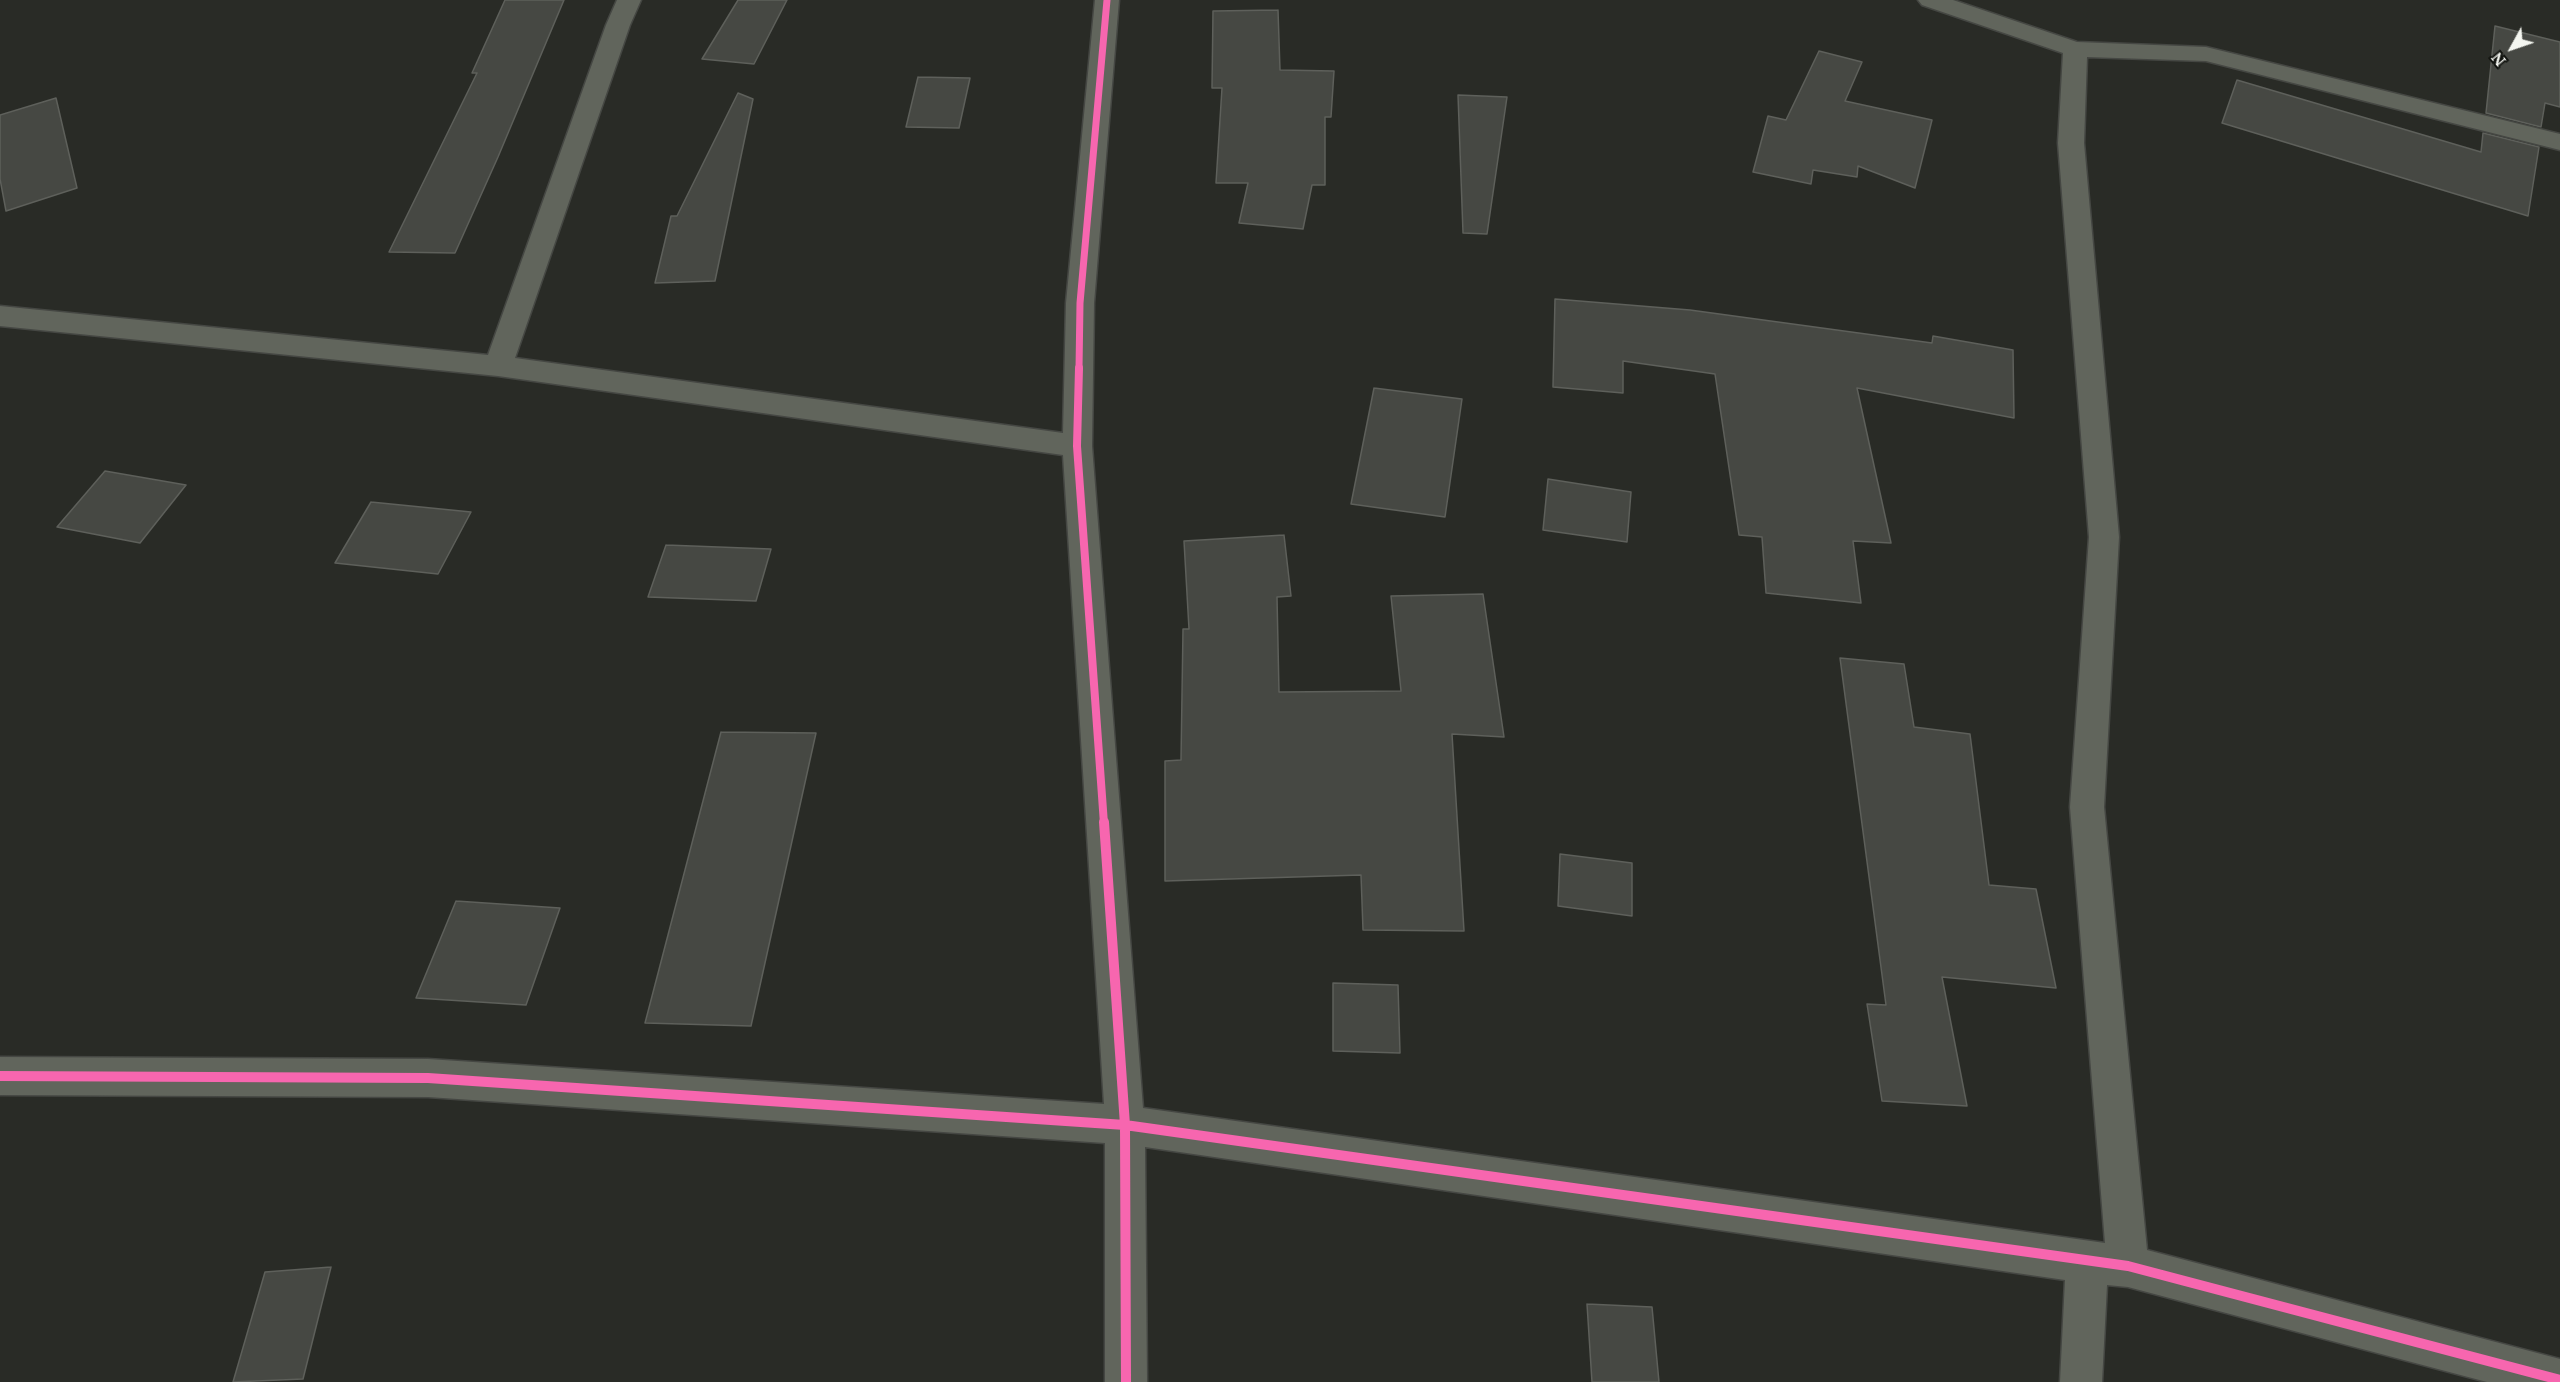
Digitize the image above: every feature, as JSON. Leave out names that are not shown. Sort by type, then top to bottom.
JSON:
[{"type":"street","points":[[498,366],[618,25],[629,0]]},
{"type":"street","points":[[1107,0],[1080,303],[1077,446],[1125,1125],[1126,1382]]},
{"type":"street","points":[[1930,0],[2075,49],[2206,54],[2560,142]]},
{"type":"street","points":[[2075,49],[2071,142],[2104,537],[2087,807],[2128,1266]]},
{"type":"street","points":[[0,316],[498,366],[1077,446]]},
{"type":"street","points":[[0,1076],[428,1078],[1125,1125],[2087,1263],[2128,1266],[2560,1380]]},
{"type":"street","points":[[2081,1382],[2087,1263]]},
{"type":"building","points":[[505,0],[564,0],[455,253],[389,252],[477,73],[472,73]]},
{"type":"building","points":[[738,0],[787,0],[754,64],[702,59]]},
{"type":"building","points":[[1278,10],[1280,70],[1334,71],[1331,117],[1325,117],[1325,185],[1312,185],[1303,229],[1239,223],[1248,183],[1216,183],[1222,88],[1212,88],[1213,11]]},
{"type":"building","points":[[2495,26],[2560,42],[2560,107],[2545,103],[2541,127],[2486,113]]},
{"type":"building","points":[[1819,51],[1862,62],[1845,101],[1932,120],[1915,188],[1858,166],[1857,177],[1813,170],[1811,184],[1753,172],[1768,116],[1786,120]]},
{"type":"building","points":[[918,77],[970,78],[959,128],[906,127]]},
{"type":"building","points":[[2237,80],[2481,152],[2483,133],[2539,147],[2528,216],[2222,123]]},
{"type":"building","points":[[738,93],[753,99],[715,281],[655,283],[671,216],[677,216]]},
{"type":"building","points":[[1458,95],[1507,97],[1487,234],[1463,233]]},
{"type":"building","points":[[56,98],[77,188],[6,211],[0,179],[0,115]]},
{"type":"building","points":[[1555,299],[1690,310],[1932,343],[1933,336],[2013,350],[2014,418],[1857,388],[1891,543],[1853,541],[1861,603],[1766,593],[1762,537],[1739,535],[1715,374],[1623,361],[1623,393],[1553,387]]},
{"type":"building","points":[[1374,388],[1462,399],[1445,517],[1351,504]]},
{"type":"building","points":[[105,471],[186,485],[140,543],[57,527]]},
{"type":"building","points":[[1548,479],[1631,492],[1627,542],[1543,530]]},
{"type":"building","points":[[371,502],[471,512],[438,574],[335,563]]},
{"type":"building","points":[[1284,535],[1291,596],[1277,597],[1279,692],[1401,691],[1391,596],[1483,594],[1504,737],[1452,734],[1464,931],[1363,930],[1361,875],[1165,881],[1165,761],[1181,760],[1183,629],[1189,629],[1184,541]]},
{"type":"building","points":[[666,545],[771,549],[756,601],[648,597]]},
{"type":"building","points":[[1840,658],[1904,664],[1914,727],[1970,734],[1989,885],[2036,889],[2056,988],[1942,977],[1967,1106],[1882,1101],[1867,1004],[1886,1005]]},
{"type":"building","points":[[721,732],[816,733],[751,1026],[645,1023]]},
{"type":"building","points":[[1560,854],[1632,863],[1632,916],[1558,906]]},
{"type":"building","points":[[456,901],[560,908],[526,1005],[416,998]]},
{"type":"building","points":[[1333,983],[1398,985],[1400,1053],[1333,1051]]},
{"type":"building","points":[[331,1267],[303,1379],[233,1382],[265,1272]]},
{"type":"building","points":[[1587,1304],[1652,1307],[1659,1382],[1592,1382]]},
{"type":"cycle path","points":[[0,1076],[428,1078],[1125,1125],[1077,446],[1080,303],[1107,0]]},
{"type":"cycle path","points":[[1126,1382],[1125,1125],[2128,1266],[2560,1380]]}]
